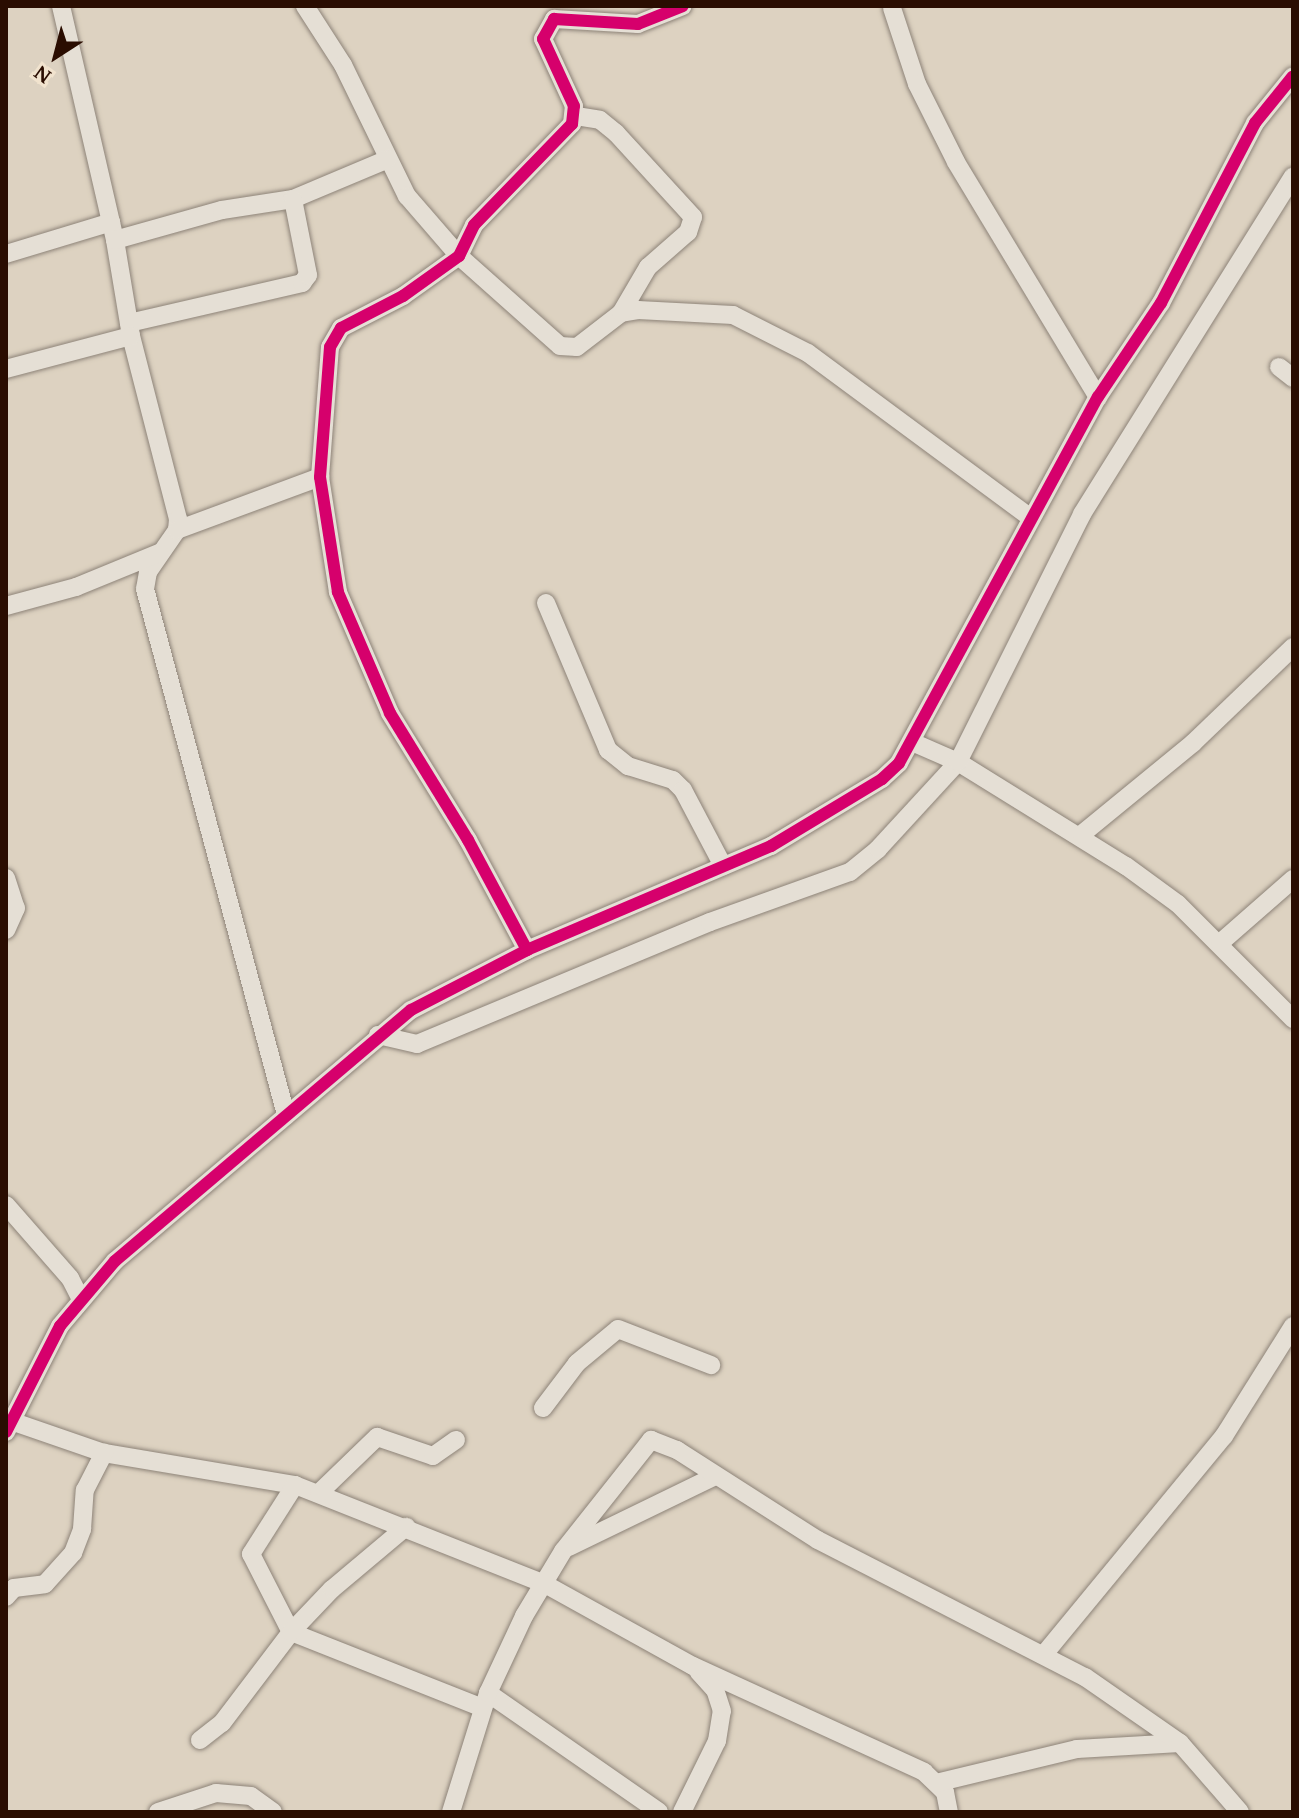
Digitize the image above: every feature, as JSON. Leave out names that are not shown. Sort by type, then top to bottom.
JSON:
[{"type":"street","points":[[61,6],[113,231],[130,329],[177,530]]},
{"type":"street","points":[[305,6],[343,65],[407,196],[459,256],[569,350],[621,313],[648,267],[688,232],[693,217],[616,133],[600,120],[576,116]]},
{"type":"street","points":[[576,116],[545,50],[550,13],[638,24],[683,6]]},
{"type":"street","points":[[891,7],[917,84],[956,162],[1098,397]]},
{"type":"street","points":[[949,1812],[945,1792],[903,1761],[693,1666],[543,1583],[295,1485],[104,1453],[8,1426],[42,1358],[81,1300],[115,1261],[411,1010],[527,950],[723,866],[812,824],[882,779],[912,742],[1098,397],[1161,303],[1255,123],[1293,76]]},
{"type":"street","points":[[527,950],[468,840],[390,713],[338,592],[320,477],[334,336],[459,256],[474,225],[554,147],[576,116]]},
{"type":"street","points":[[6,254],[222,210],[293,199],[388,159]]},
{"type":"street","points":[[378,1035],[417,1044],[710,922],[850,872],[878,849],[958,762],[1082,514],[1293,176]]},
{"type":"street","points":[[6,369],[130,329],[302,283],[308,275],[293,199]]},
{"type":"street","points":[[621,313],[733,315],[766,329],[877,402],[1031,518]]},
{"type":"street","points":[[286,1115],[145,589],[159,553],[177,530],[320,477]]},
{"type":"street","points":[[6,606],[76,587],[159,553]]},
{"type":"street","points":[[546,603],[608,750],[628,766],[673,780],[683,790],[723,866]]},
{"type":"street","points":[[1082,834],[1193,743],[1293,647]]},
{"type":"street","points":[[912,742],[958,762],[1082,834],[1178,904],[1293,1019]]},
{"type":"street","points":[[6,878],[16,908],[6,930]]},
{"type":"street","points":[[1220,943],[1293,879]]},
{"type":"street","points":[[6,1205],[70,1278],[81,1300]]},
{"type":"street","points":[[1045,1653],[1224,1436],[1292,1328]]},
{"type":"street","points":[[543,1408],[577,1363],[618,1329],[711,1365]]},
{"type":"street","points":[[319,1493],[377,1437],[433,1456],[456,1440]]},
{"type":"street","points":[[451,1812],[486,1700],[543,1583],[563,1551],[651,1440],[677,1450],[713,1477],[838,1551],[1045,1653],[1180,1743],[1240,1812]]},
{"type":"street","points":[[6,1597],[14,1588],[45,1584],[73,1553],[82,1529],[85,1490],[104,1453]]},
{"type":"street","points":[[563,1551],[713,1477]]},
{"type":"street","points":[[295,1485],[251,1554],[291,1632],[486,1700],[659,1812]]},
{"type":"street","points":[[200,1740],[250,1690],[291,1632],[332,1589],[406,1527]]},
{"type":"street","points":[[682,1812],[717,1741],[722,1711],[715,1690],[693,1666]]},
{"type":"street","points":[[936,1783],[1077,1749],[1180,1743]]},
{"type":"street","points":[[158,1812],[216,1793],[251,1796],[273,1812]]},
{"type":"cycle path","points":[[527,950],[468,840],[390,713],[338,592],[320,477],[330,347],[341,328],[403,296],[459,256],[474,225],[572,124],[574,106],[543,39],[554,19],[638,24],[683,6]]},
{"type":"cycle path","points":[[6,1432],[60,1326],[115,1261],[411,1010],[527,950],[771,846],[882,779],[899,763],[1098,397],[1161,303],[1255,123],[1293,76]]}]
